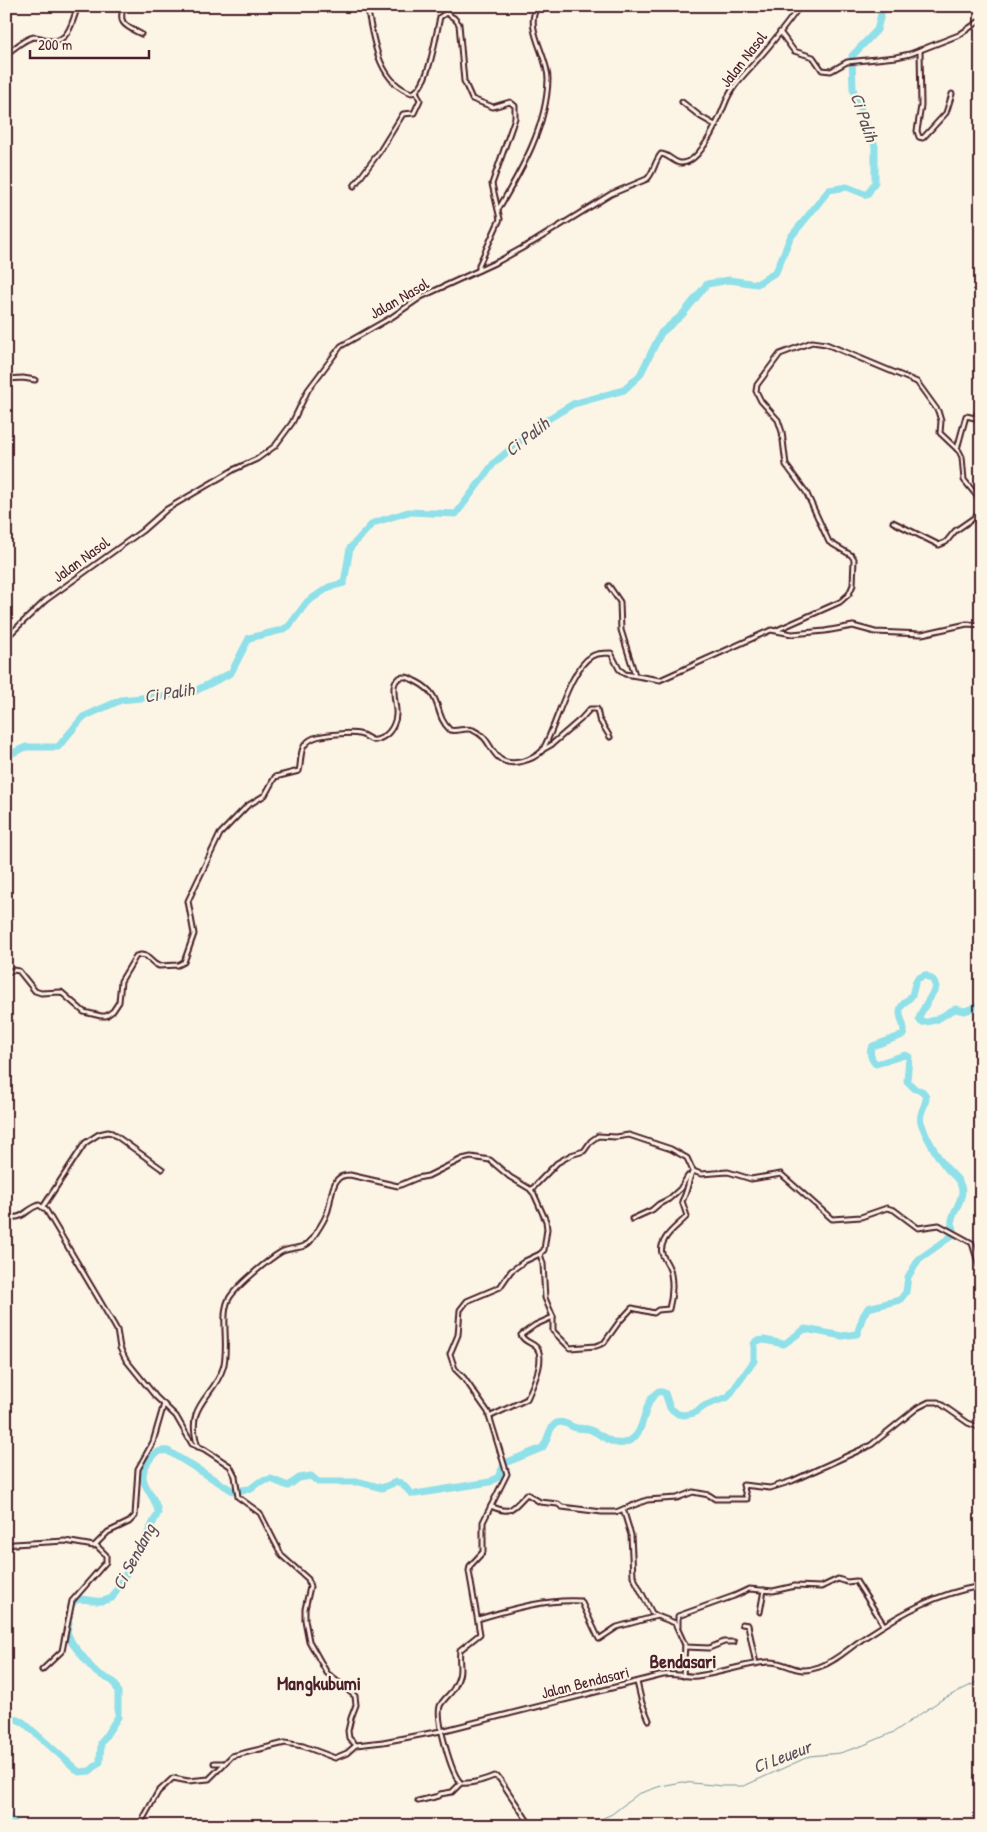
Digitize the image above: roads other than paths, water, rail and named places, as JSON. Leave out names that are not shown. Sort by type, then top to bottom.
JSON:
[{"type":"street","points":[[6,54],[34,37],[54,41],[62,38],[68,31],[78,6]]},
{"type":"street","points":[[124,6],[120,16],[121,20],[126,26],[141,34]]},
{"type":"street","points":[[366,6],[376,52],[380,61],[396,83],[409,93],[416,91],[425,78],[440,17],[446,13],[454,18],[458,24],[463,78],[472,99],[492,107],[510,102],[516,106],[514,118],[492,184],[500,219],[479,265],[479,270]]},
{"type":"street","points":[[498,208],[527,158],[544,105],[548,80],[547,68],[532,23],[533,14],[538,6]]},
{"type":"street","name":"Jalan Nasol","points":[[6,638],[46,600],[142,531],[167,509],[227,473],[257,459],[275,446],[292,423],[308,390],[341,346],[392,317],[421,297],[535,241],[611,194],[647,179],[651,176],[656,160],[661,154],[675,162],[688,162],[697,155],[743,75],[800,6]]},
{"type":"street","points":[[780,32],[794,51],[813,57],[822,70],[831,71],[847,62],[896,57],[920,50],[959,35],[981,20]]},
{"type":"street","points":[[920,50],[921,106],[917,131],[919,137],[923,138],[946,113],[952,94]]},
{"type":"street","points":[[354,186],[380,151],[403,114],[414,113],[420,100],[416,91]]},
{"type":"street","points":[[682,102],[715,125]]},
{"type":"street","points":[[6,972],[19,971],[35,991],[41,993],[61,992],[82,1010],[101,1016],[110,1014],[118,1002],[121,980],[136,956],[141,954],[146,956],[159,966],[178,965],[184,962],[194,934],[188,902],[221,832],[247,806],[265,795],[274,777],[299,771],[303,747],[309,741],[318,737],[356,734],[363,735],[370,740],[376,740],[387,734],[392,728],[396,713],[393,693],[394,686],[397,680],[402,677],[410,678],[428,689],[448,729],[452,731],[470,729],[486,738],[497,756],[504,761],[524,761],[538,755],[543,749],[573,678],[592,656],[611,653],[621,671],[656,680],[667,678],[767,631],[776,630],[843,600],[852,588],[855,562],[851,555],[829,542],[806,492],[786,464],[782,432],[778,420],[757,395],[757,385],[783,352],[812,342],[821,342],[913,380],[920,385],[936,407],[940,416],[940,433],[957,449],[962,457],[964,480],[981,501]]},
{"type":"street","points":[[6,379],[23,378],[35,380]]},
{"type":"street","points":[[957,449],[966,416],[975,418],[981,406]]},
{"type":"street","points":[[893,522],[939,545],[946,542],[955,531],[981,513]]},
{"type":"street","points":[[609,586],[620,602],[621,630],[636,676]]},
{"type":"street","points":[[776,630],[792,634],[854,626],[875,632],[922,634],[967,624],[981,625]]},
{"type":"street","points":[[543,749],[551,745],[590,709],[597,709],[599,719],[610,737]]},
{"type":"street","points":[[43,1207],[85,1143],[94,1136],[104,1132],[116,1136],[162,1170]]},
{"type":"street","points":[[531,1190],[555,1165],[567,1157],[584,1151],[591,1141],[599,1135],[616,1137],[628,1135],[674,1150],[687,1158],[693,1170],[704,1174],[728,1172],[751,1179],[781,1174],[832,1219],[861,1217],[888,1208],[894,1210],[918,1228],[935,1224],[972,1244],[981,1272]]},
{"type":"street","points":[[198,1446],[194,1432],[197,1410],[224,1367],[227,1350],[225,1321],[230,1297],[260,1267],[278,1254],[285,1250],[302,1248],[308,1243],[326,1215],[337,1180],[342,1176],[399,1186],[470,1157],[490,1160],[512,1179],[531,1190],[546,1221],[544,1248],[540,1254],[523,1262],[511,1271],[500,1287],[469,1299],[460,1310],[458,1335],[450,1356],[455,1369],[484,1404],[505,1466],[506,1476],[483,1522],[484,1551],[470,1566],[469,1571],[479,1635],[460,1650],[460,1674],[454,1688],[440,1706],[441,1731],[454,1773],[461,1783]]},
{"type":"street","points":[[632,1219],[653,1210],[658,1204],[670,1199],[680,1189],[693,1170]]},
{"type":"street","points":[[540,1254],[543,1264],[545,1295],[553,1317],[554,1334],[568,1347],[573,1349],[604,1343],[632,1308],[654,1312],[670,1309],[672,1277],[671,1271],[662,1257],[662,1244],[668,1235],[687,1216],[682,1202],[686,1195],[689,1178],[693,1170]]},
{"type":"street","points":[[6,1216],[20,1218],[35,1206],[43,1207],[64,1238],[117,1330],[120,1348],[126,1360],[156,1397],[176,1416],[190,1442],[230,1466],[235,1476],[237,1493],[241,1499],[260,1513],[282,1556],[308,1579],[310,1587],[305,1609],[305,1620],[309,1641],[327,1673],[354,1696],[356,1705],[348,1731],[349,1738],[356,1745],[347,1753],[335,1758],[303,1746],[285,1743],[232,1756],[214,1776],[205,1781],[188,1781],[176,1778],[169,1780],[158,1794],[139,1826]]},
{"type":"street","points":[[489,1417],[527,1399],[534,1382],[540,1356],[537,1348],[524,1340],[521,1335],[535,1325],[553,1317]]},
{"type":"street","points":[[491,1506],[501,1510],[510,1510],[516,1507],[528,1494],[540,1502],[605,1513],[623,1509],[647,1500],[677,1498],[692,1492],[709,1495],[715,1499],[747,1499],[743,1485],[770,1488],[792,1481],[870,1445],[917,1408],[929,1402],[938,1402],[968,1423],[981,1428]]},
{"type":"street","points":[[6,1546],[61,1541],[90,1546],[96,1545],[108,1532],[129,1522],[135,1516],[138,1469],[153,1442],[164,1404]]},
{"type":"street","points":[[623,1509],[630,1531],[634,1578],[652,1613],[674,1622],[678,1627]]},
{"type":"street","points":[[42,1670],[62,1651],[72,1601],[106,1562],[107,1557],[96,1545]]},
{"type":"street","points":[[682,1676],[685,1647],[678,1627],[678,1616],[735,1596],[749,1589],[777,1590],[796,1586],[821,1587],[838,1579],[847,1582],[856,1580],[884,1625]]},
{"type":"street","name":"Jalan Bendasari","points":[[356,1745],[441,1731],[663,1675],[700,1676],[756,1664],[776,1662],[798,1671],[818,1668],[905,1612],[946,1594],[981,1586]]},
{"type":"street","points":[[760,1612],[764,1590]]},
{"type":"street","points":[[478,1619],[540,1602],[581,1600],[599,1639],[617,1627],[657,1616]]},
{"type":"street","points":[[742,1624],[748,1625],[756,1664]]},
{"type":"street","points":[[685,1647],[709,1648],[725,1642],[734,1642]]},
{"type":"street","points":[[637,1682],[642,1703],[649,1720]]},
{"type":"street","points":[[214,1764],[224,1763]]},
{"type":"street","points":[[418,1801],[450,1793],[461,1783],[479,1782],[494,1776],[500,1778],[531,1826]]},
{"type":"waterway","name":"Ci Palih","points":[[6,756],[26,747],[58,747],[83,717],[121,700],[191,693],[231,673],[249,638],[282,630],[289,626],[307,602],[329,587],[344,583],[350,548],[373,523],[408,512],[456,514],[494,463],[540,424],[573,404],[624,390],[640,375],[661,333],[682,315],[707,284],[729,280],[757,284],[776,272],[790,238],[829,190],[847,187],[867,195],[875,182],[875,146],[853,89],[852,56],[877,30],[883,6]]},
{"type":"waterway","name":"Ci Sendang","points":[[70,1610],[71,1605],[76,1600],[100,1601],[112,1598],[134,1560],[158,1513],[154,1499],[146,1487],[143,1474],[151,1458],[158,1452],[168,1451],[233,1491],[250,1489],[259,1482],[271,1479],[288,1486],[299,1478],[311,1476],[318,1482],[360,1482],[382,1488],[396,1482],[401,1483],[412,1494],[490,1482],[498,1477],[505,1463],[542,1448],[551,1429],[557,1423],[562,1422],[575,1428],[588,1429],[612,1442],[622,1443],[634,1438],[641,1426],[649,1403],[659,1391],[665,1393],[670,1408],[678,1414],[684,1415],[694,1413],[706,1405],[728,1397],[754,1361],[754,1344],[756,1341],[764,1340],[784,1344],[805,1329],[842,1336],[857,1334],[868,1308],[900,1300],[906,1292],[908,1277],[919,1259],[953,1235],[952,1220],[962,1191],[958,1180],[945,1166],[928,1139],[921,1122],[920,1118],[926,1098],[922,1091],[915,1089],[907,1081],[909,1057],[905,1055],[876,1064],[871,1055],[871,1048],[903,1035],[901,1008],[912,995],[917,979],[925,975],[933,980],[936,987],[921,1013],[919,1019],[921,1022],[930,1022],[955,1009],[965,1011],[981,1005]]},
{"type":"waterway","name":"Ci Sendang","points":[[6,1718],[11,1717],[23,1722],[79,1772],[90,1771],[100,1762],[101,1743],[118,1717],[118,1691],[114,1682],[97,1673],[72,1643],[67,1632],[69,1623]]},
{"type":"waterway","name":"Ci Leueur","points":[[586,1826],[612,1814],[638,1794],[661,1786],[682,1782],[744,1786],[810,1756],[840,1753],[864,1745],[894,1732],[941,1700],[981,1680]]},
{"type":"waterway","name":"Ci Sendang","points":[[6,1814],[17,1826]]},
{"type":"district","name":"Bendasari","points":[[683,1661]]},
{"type":"district","name":"Mangkubumi","points":[[319,1683]]}]
